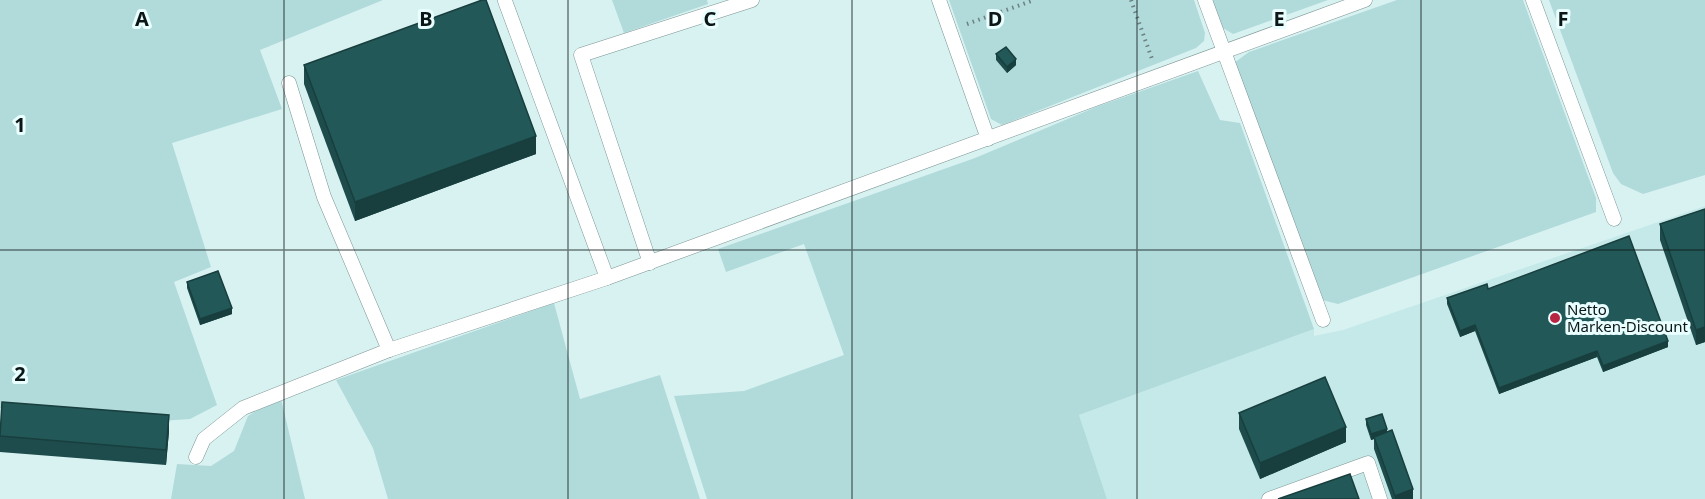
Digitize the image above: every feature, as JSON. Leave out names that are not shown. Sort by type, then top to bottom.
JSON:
[{"type":"lane","points":[[650,263],[581,55],[752,0]]},
{"type":"lane","points":[[939,0],[988,139]]},
{"type":"lane","points":[[1205,0],[1323,320]]},
{"type":"lane","points":[[196,457],[204,439],[243,408],[389,350],[650,263],[1158,74],[1365,0]]},
{"type":"lane","points":[[1533,0],[1614,219]]},
{"type":"lane","points":[[505,1],[607,278]]},
{"type":"lane","points":[[289,83],[324,197],[389,350]]},
{"type":"lane","points":[[1269,499],[1368,462],[1380,499]]},
{"type":"path","points":[[950,31],[1034,0]]},
{"type":"path","points":[[1131,0],[1158,74]]},
{"type":"shaded area","points":[[0,0],[383,0],[260,50],[282,109],[172,143],[211,267],[174,282],[217,405],[190,419],[161,421],[0,408]]},
{"type":"shaded area","points":[[612,0],[707,0],[708,4],[624,33]]},
{"type":"shaded area","points":[[949,0],[1194,0],[1205,33],[1204,41],[1196,48],[1002,125],[991,119]]},
{"type":"shaded area","points":[[1212,0],[1328,0],[1233,34],[1223,28]]},
{"type":"shaded area","points":[[1397,0],[1523,0],[1596,198],[1596,212],[1338,304],[1322,300],[1234,63],[1249,52]]},
{"type":"shaded area","points":[[1549,0],[1705,0],[1705,175],[1643,194],[1621,184],[1613,173]]},
{"type":"shaded area","points":[[1198,71],[1220,120],[1240,123],[1314,329],[1079,415],[1107,499],[707,499],[674,396],[744,391],[844,355],[804,244],[726,272],[718,249],[975,158],[1096,107]]},
{"type":"shaded area","points":[[1705,206],[1705,499],[1107,499],[1079,415],[1314,329],[1314,336],[1343,330]]},
{"type":"shaded area","points":[[554,303],[580,399],[660,375],[700,499],[388,499],[373,448],[336,380]]},
{"type":"shaded area","points":[[281,399],[305,499],[171,499],[177,464],[211,466],[234,451],[248,416],[272,401]]},
{"type":"building","points":[[486,0],[536,136],[355,202],[304,65]]},
{"type":"building","points":[[1006,47],[1016,59],[1007,67],[996,54]]},
{"type":"building","points":[[1705,209],[1705,327],[1696,330],[1660,224]]},
{"type":"building","name":"Netto Marken-Discount","points":[[1629,236],[1668,341],[1603,366],[1597,351],[1499,388],[1475,325],[1460,331],[1447,298],[1487,284],[1488,289]]},
{"type":"building","points":[[218,271],[232,308],[200,319],[187,282]]},
{"type":"building","points":[[1325,377],[1346,427],[1260,463],[1239,413]]},
{"type":"building","points":[[2,402],[169,415],[166,450],[0,436]]},
{"type":"building","points":[[1382,414],[1387,429],[1371,434],[1366,419]]},
{"type":"building","points":[[1392,430],[1413,489],[1395,496],[1374,437]]},
{"type":"building","points":[[1350,474],[1359,499],[1278,499]]},
{"type":"place","name":"Netto Marken-Discount","points":[[1555,318]]}]
